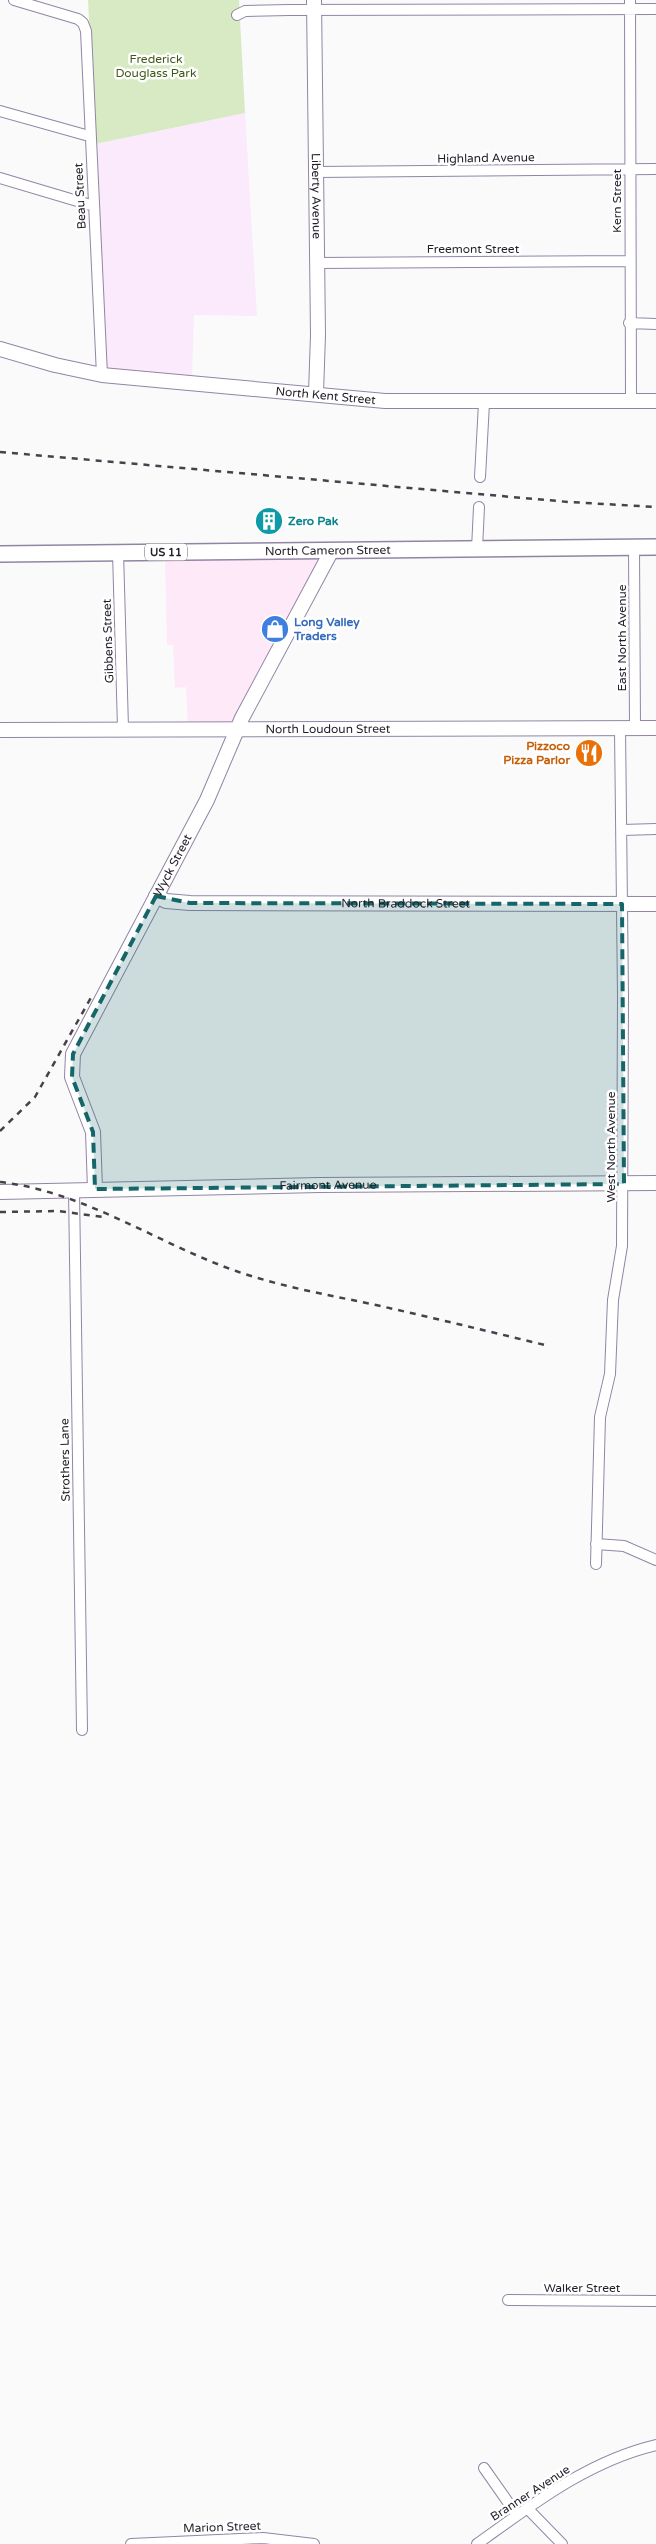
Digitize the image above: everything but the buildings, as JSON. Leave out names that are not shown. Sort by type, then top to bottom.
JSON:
[{"type":"main road","name":"North Cameron Street","points":[[0,554],[656,547]]},
{"type":"street","name":"Beau Street","points":[[14,0],[78,19],[83,23],[86,31],[102,375]]},
{"type":"street","points":[[236,14],[245,11],[314,5],[630,4],[656,9]]},
{"type":"street","name":"Kern Street","points":[[630,4],[629,323],[631,401]]},
{"type":"street","name":"Liberty Avenue","points":[[314,5],[317,262],[316,393]]},
{"type":"street","points":[[0,111],[90,136]]},
{"type":"street","name":"Highland Avenue","points":[[316,172],[656,169]]},
{"type":"street","points":[[0,178],[94,206]]},
{"type":"street","name":"Freemont Street","points":[[317,262],[629,261]]},
{"type":"street","points":[[629,323],[656,324]]},
{"type":"street","name":"North Kent Street","points":[[0,349],[55,365],[102,375],[316,393],[386,401],[484,403],[656,401]]},
{"type":"street","points":[[480,477],[484,403]]},
{"type":"street","points":[[477,549],[479,507]]},
{"type":"street","name":"East North Avenue","points":[[634,547],[635,728]]},
{"type":"street","name":"Wyck Street","points":[[95,1189],[93,1132],[72,1077],[73,1054],[207,800],[236,731],[332,550]]},
{"type":"street","name":"Gibbens Street","points":[[118,552],[123,728]]},
{"type":"street","name":"North Loudoun Street","points":[[0,730],[123,728],[236,731],[656,728]]},
{"type":"street","name":"West North Avenue","points":[[596,1564],[600,1417],[610,1374],[613,1300],[622,1246],[624,1184],[620,728]]},
{"type":"street","points":[[622,830],[656,829]]},
{"type":"street","name":"North Braddock Street","points":[[156,896],[166,901],[190,904],[656,904]]},
{"type":"street","name":"Fairmont Avenue","points":[[0,1192],[319,1185],[656,1183]]},
{"type":"street","name":"Strothers Lane","points":[[74,1190],[82,1730]]},
{"type":"street","points":[[596,1544],[624,1546],[656,1560]]},
{"type":"street","name":"Walker Street","points":[[508,2300],[656,2301]]},
{"type":"street","name":"Branner Avenue","points":[[477,2544],[527,2508],[583,2473],[619,2456],[656,2444]]},
{"type":"street","points":[[484,2468],[517,2515]]},
{"type":"street","points":[[527,2508],[562,2544]]},
{"type":"street","name":"Marion Street","points":[[130,2544],[221,2542],[263,2538],[314,2544]]},
{"type":"highlighted area","points":[[156,896],[190,903],[622,904],[624,1184],[95,1189],[93,1132],[72,1077],[73,1054]]},
{"type":"shaded area","points":[[245,113],[257,316],[194,315],[192,378],[105,371],[95,144]]},
{"type":"shaded area","points":[[316,556],[319,564],[233,723],[188,727],[186,687],[175,688],[173,645],[167,645],[165,557]]},
{"type":"green space","name":"Frederick Douglass Park","points":[[88,0],[239,0],[245,113],[95,144]]},
{"type":"railway","points":[[0,452],[569,502],[656,507]]},
{"type":"railway","points":[[0,1131],[35,1097],[93,994]]},
{"type":"railway","points":[[0,1182],[62,1196],[91,1207],[206,1260],[253,1277],[549,1346]]},
{"type":"railway","points":[[0,1212],[58,1211],[103,1217]]},
{"type":"place","name":"Zero Pak","points":[[269,521]]},
{"type":"place","name":"Long Valley Traders","points":[[275,629]]},
{"type":"place","name":"Pizzoco Pizza Parlor","points":[[589,753]]}]
